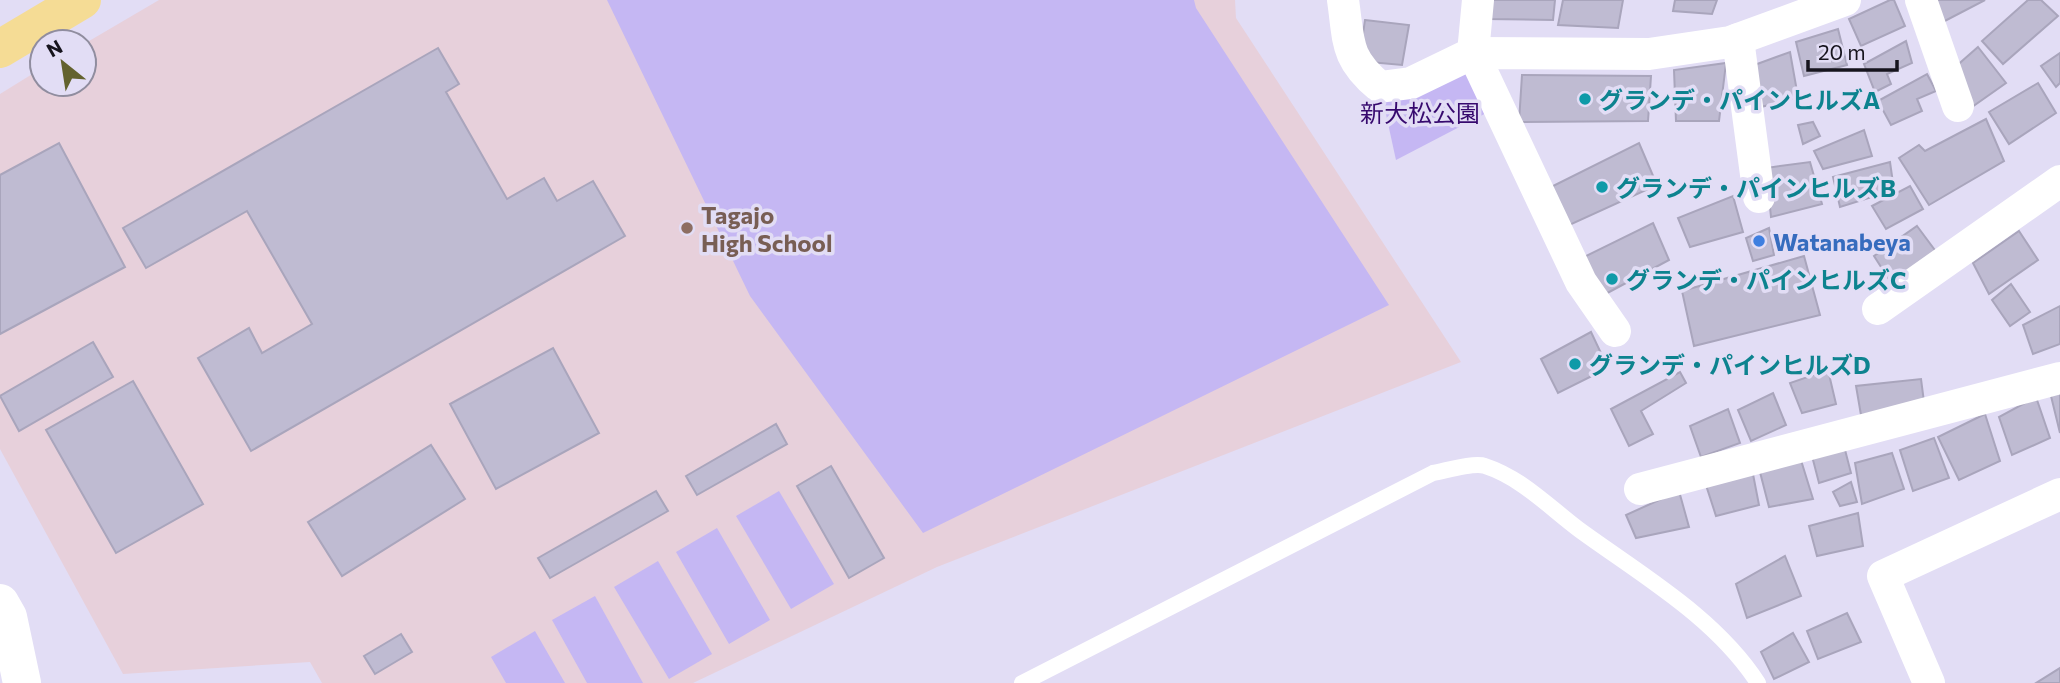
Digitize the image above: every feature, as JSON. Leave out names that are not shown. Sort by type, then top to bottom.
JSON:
[{"type":"main road","points":[[0,49],[82,0]]},
{"type":"street","points":[[1343,0],[1351,52],[1363,73],[1380,87],[1411,83],[1473,52],[1650,54],[1738,39],[1845,0]]},
{"type":"street","points":[[1478,0],[1473,52],[1581,282],[1615,331]]},
{"type":"street","points":[[1921,0],[1958,106]]},
{"type":"street","points":[[1738,39],[1759,197]]},
{"type":"street","points":[[1878,309],[2060,181]]},
{"type":"street","points":[[1640,489],[2060,378]]},
{"type":"street","points":[[1929,683],[1883,576],[2060,494]]},
{"type":"street","points":[[0,603],[8,617],[22,683]]},
{"type":"lane","points":[[1023,683],[1433,473],[1482,464],[1519,481],[1571,523],[1676,599],[1745,663],[1758,683]]},
{"type":"shaded area","name":"Tagajo High School","points":[[159,0],[1235,0],[1236,18],[1461,362],[937,567],[693,683],[322,683],[310,662],[123,674],[0,449],[0,94],[28,77],[28,98],[98,98],[98,36]]},
{"type":"green space","points":[[607,0],[1194,0],[1196,8],[1389,305],[923,533],[750,296]]},
{"type":"green space","name":"新大松公園","points":[[1473,53],[1494,109],[1396,160],[1380,87]]},
{"type":"green space","points":[[779,491],[834,584],[791,609],[736,516]]},
{"type":"green space","points":[[717,528],[770,620],[729,644],[676,552]]},
{"type":"green space","points":[[658,561],[712,654],[669,679],[614,587]]},
{"type":"green space","points":[[595,596],[643,683],[587,683],[552,620]]},
{"type":"green space","points":[[535,631],[565,683],[506,683],[491,657]]},
{"type":"building","points":[[1488,0],[1555,0],[1553,20],[1486,19]]},
{"type":"building","points":[[1563,0],[1623,0],[1618,28],[1558,25]]},
{"type":"building","points":[[1675,0],[1717,0],[1712,14],[1673,11]]},
{"type":"building","points":[[1894,0],[1905,26],[1861,46],[1849,19]]},
{"type":"building","points":[[1930,0],[1985,0],[1939,24]]},
{"type":"building","points":[[2028,0],[2041,0],[2058,16],[2003,64],[1982,41]]},
{"type":"building","points":[[1365,20],[1409,25],[1402,65],[1359,61]]},
{"type":"building","points":[[1838,29],[1847,65],[1804,76],[1796,42]]},
{"type":"building","points":[[1906,41],[1912,63],[1887,74],[1891,84],[1875,92],[1864,64]]},
{"type":"building","points":[[1978,47],[2006,83],[1972,107],[1954,68]]},
{"type":"building","points":[[438,48],[459,84],[446,92],[507,199],[544,178],[557,201],[593,181],[625,236],[251,451],[198,358],[249,328],[262,353],[312,324],[247,211],[146,268],[123,228]]},
{"type":"building","points":[[1790,52],[1798,97],[1754,109],[1749,67]]},
{"type":"building","points":[[2060,53],[2060,83],[2056,87],[2041,66]]},
{"type":"building","points":[[1726,63],[1719,121],[1676,121],[1674,70]]},
{"type":"building","points":[[1927,74],[1936,91],[1917,99],[1922,111],[1891,125],[1878,101]]},
{"type":"building","name":"グランデ・パインヒルズA","points":[[1522,75],[1651,76],[1648,121],[1519,122]]},
{"type":"building","points":[[2038,83],[2056,113],[2009,144],[1989,112]]},
{"type":"building","points":[[1986,119],[2004,161],[1929,205],[1899,158],[1919,145],[1925,151]]},
{"type":"building","points":[[1813,122],[1820,136],[1803,144],[1798,125]]},
{"type":"building","points":[[1864,130],[1872,156],[1823,169],[1814,151]]},
{"type":"building","points":[[59,143],[125,267],[0,334],[0,175]]},
{"type":"building","name":"グランデ・パインヒルズB","points":[[1639,143],[1657,185],[1565,227],[1547,189]]},
{"type":"building","points":[[1810,162],[1822,204],[1771,217],[1766,168]]},
{"type":"building","points":[[1890,162],[1894,190],[1840,207],[1833,177]]},
{"type":"building","points":[[1910,186],[1923,209],[1886,229],[1872,206]]},
{"type":"building","points":[[1733,196],[1743,232],[1690,247],[1678,218]]},
{"type":"building","name":"グランデ・パインヒルズC","points":[[1653,223],[1669,260],[1598,298],[1580,259]]},
{"type":"building","points":[[1917,226],[1937,253],[1890,281],[1874,256]]},
{"type":"building","points":[[1769,228],[1774,255],[1753,261],[1746,238]]},
{"type":"building","points":[[2019,231],[2038,260],[1989,294],[1973,263]]},
{"type":"building","points":[[1804,256],[1820,315],[1694,346],[1682,291]]},
{"type":"building","points":[[2011,284],[2030,312],[2010,326],[1992,300]]},
{"type":"building","points":[[2060,306],[2060,344],[2033,354],[2023,325]]},
{"type":"building","name":"グランデ・パインヒルズD","points":[[1591,332],[1608,368],[1558,393],[1541,359]]},
{"type":"building","points":[[93,342],[113,377],[19,431],[0,396]]},
{"type":"building","points":[[553,348],[599,433],[496,489],[450,404]]},
{"type":"building","points":[[1828,370],[1836,404],[1802,413],[1790,383]]},
{"type":"building","points":[[1680,372],[1686,383],[1641,411],[1653,434],[1629,446],[1611,409]]},
{"type":"building","points":[[1921,379],[1924,402],[1861,415],[1856,386]]},
{"type":"building","points":[[133,381],[203,504],[116,553],[46,430]]},
{"type":"building","points":[[2060,389],[2060,433],[2050,392]]},
{"type":"building","points":[[1773,393],[1786,425],[1751,441],[1738,410]]},
{"type":"building","points":[[2036,397],[2050,438],[2012,455],[1999,417]]},
{"type":"building","points":[[1728,409],[1740,443],[1701,457],[1690,426]]},
{"type":"building","points":[[1985,414],[2000,461],[1959,480],[1938,437]]},
{"type":"building","points":[[776,424],[787,444],[697,495],[686,476]]},
{"type":"building","points":[[1934,438],[1949,478],[1913,491],[1900,450]]},
{"type":"building","points":[[431,445],[465,499],[342,576],[308,522]]},
{"type":"building","points":[[1844,446],[1851,473],[1819,483],[1812,456]]},
{"type":"building","points":[[1892,453],[1904,489],[1862,504],[1855,463]]},
{"type":"building","points":[[1800,457],[1813,499],[1769,507],[1760,472]]},
{"type":"building","points":[[831,466],[884,558],[849,578],[797,486]]},
{"type":"building","points":[[1752,469],[1759,505],[1716,516],[1706,485]]},
{"type":"building","points":[[1851,482],[1857,502],[1840,506],[1833,492]]},
{"type":"building","points":[[656,491],[668,511],[550,578],[538,558]]},
{"type":"building","points":[[1679,491],[1689,527],[1636,538],[1626,515]]},
{"type":"building","points":[[1858,513],[1863,546],[1817,556],[1809,526]]},
{"type":"building","points":[[1785,556],[1801,596],[1747,618],[1736,584]]},
{"type":"building","points":[[1847,613],[1861,642],[1818,659],[1807,631]]},
{"type":"building","points":[[1793,633],[1809,662],[1774,679],[1761,652]]},
{"type":"building","points":[[401,634],[412,652],[375,674],[364,656]]},
{"type":"building","points":[[2060,668],[2060,683],[2036,683]]},
{"type":"place","name":"グランデ・パインヒルズA","points":[[1585,99]]},
{"type":"place","name":"グランデ・パインヒルズB","points":[[1602,187]]},
{"type":"place","name":"Tagajo High School","points":[[687,228]]},
{"type":"place","name":"Watanabeya","points":[[1759,241]]},
{"type":"place","name":"グランデ・パインヒルズC","points":[[1612,279]]},
{"type":"place","name":"グランデ・パインヒルズD","points":[[1575,364]]}]
